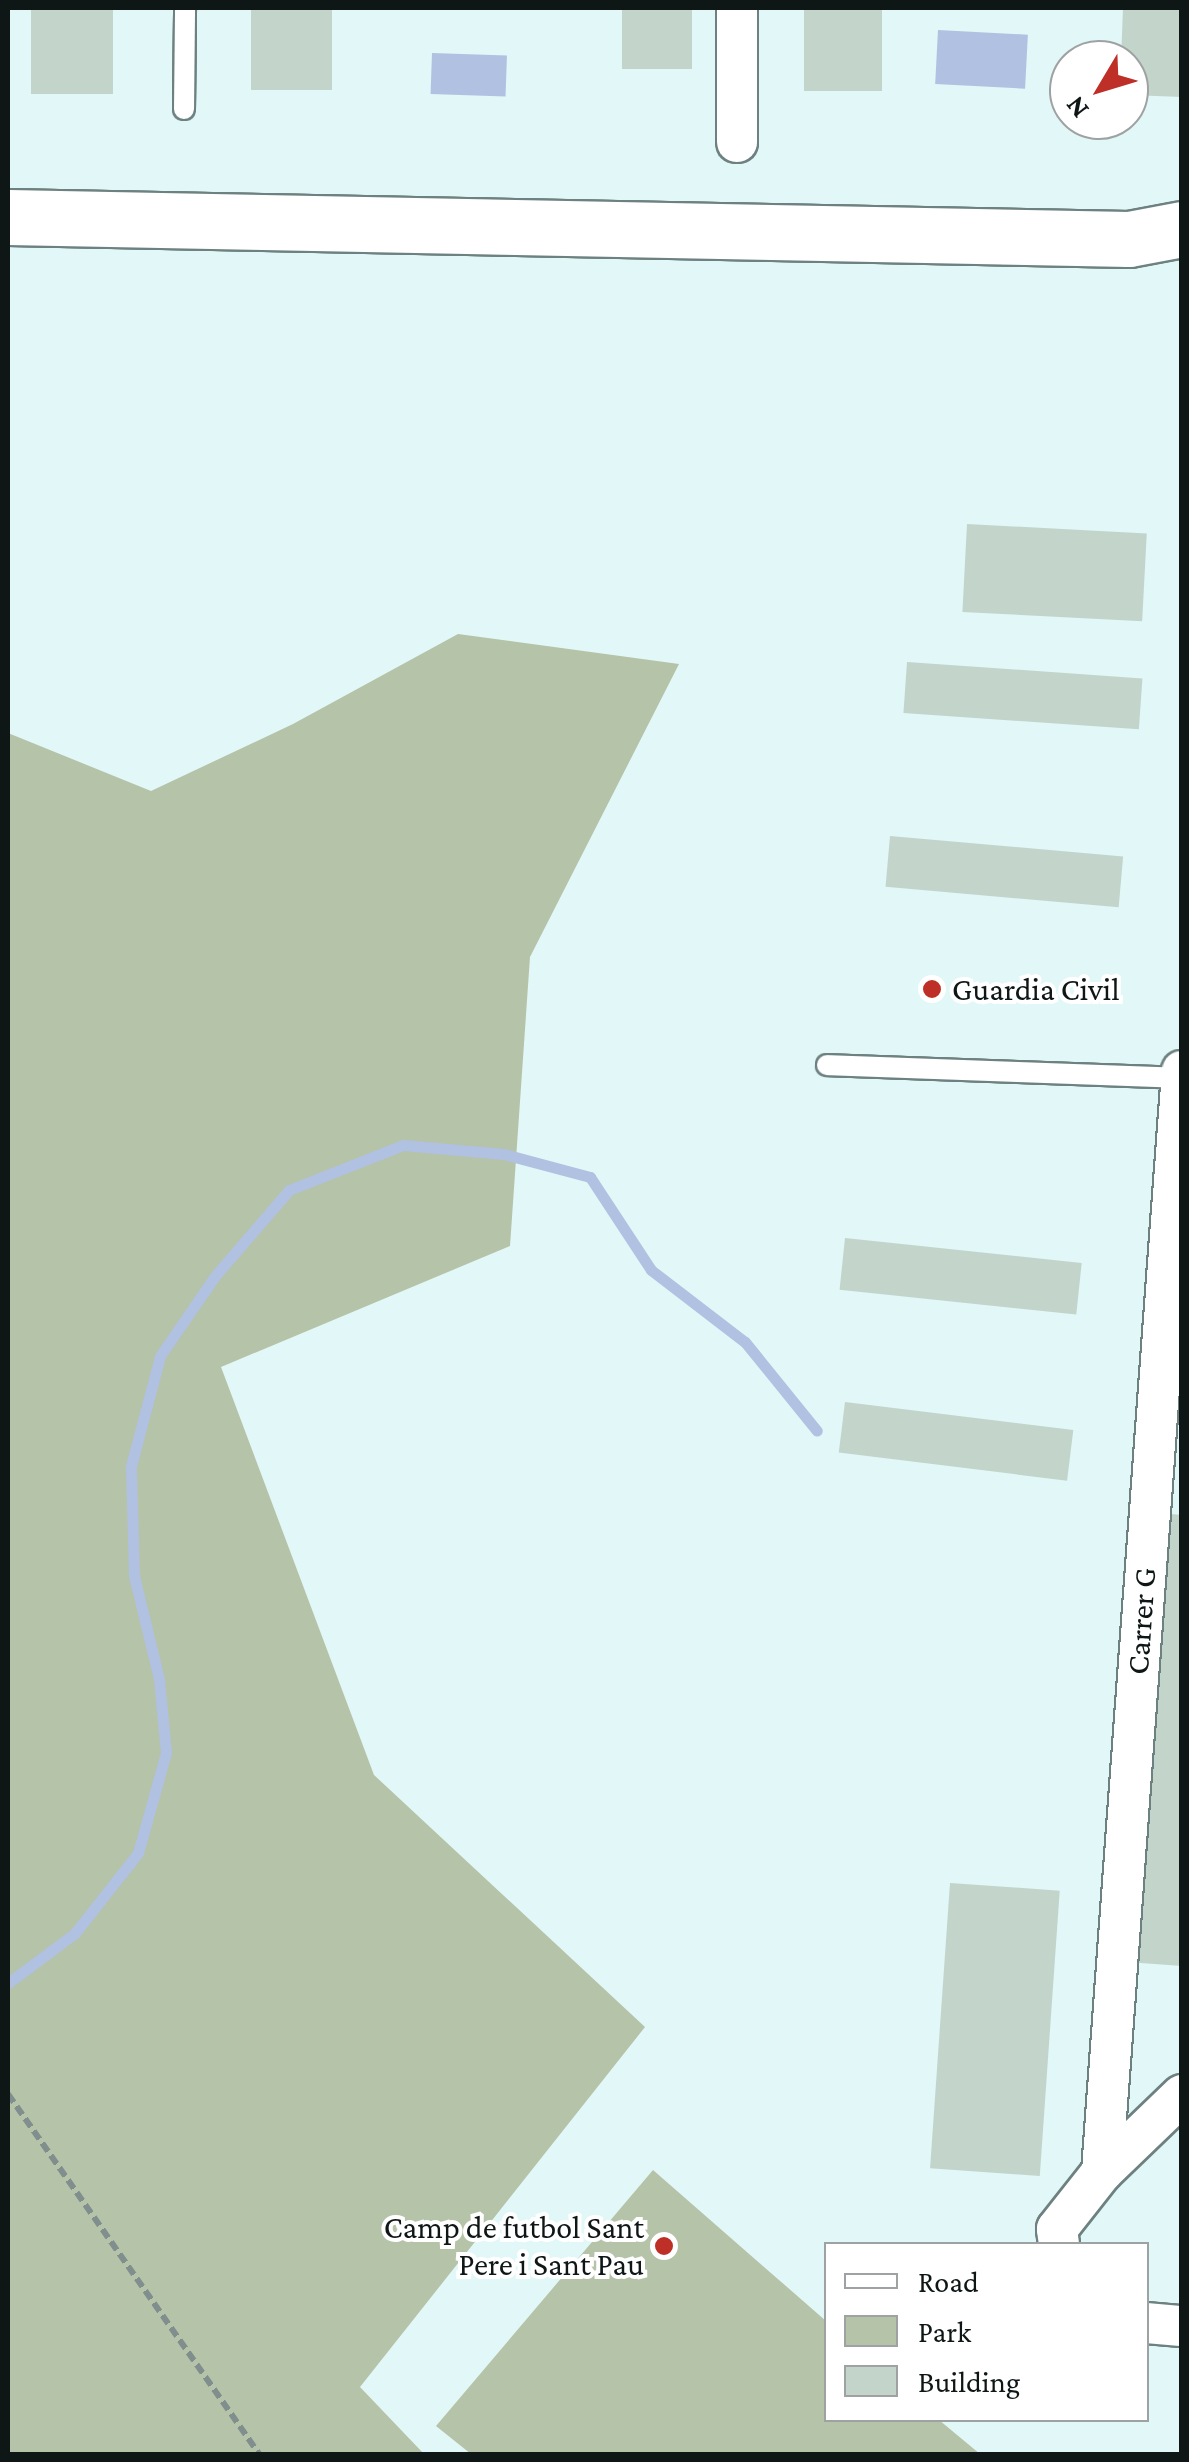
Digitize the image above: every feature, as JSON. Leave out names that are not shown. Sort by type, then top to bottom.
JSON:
[{"type":"street","points":[[737,142],[738,8]]},
{"type":"street","points":[[8,217],[1174,238]]},
{"type":"street","name":"Carrer G","points":[[1102,2172],[1166,1472],[1181,1074]]},
{"type":"street","points":[[1059,2242],[1058,2229],[1102,2172],[1182,2095]]},
{"type":"street","points":[[1149,2323],[1182,2326]]},
{"type":"lane","points":[[184,110],[185,8]]},
{"type":"lane","points":[[827,1064],[1181,1074]]},
{"type":"path","points":[[8,2094],[259,2454]]},
{"type":"green space","points":[[458,634],[679,664],[530,957],[510,1246],[221,1367],[374,1775],[645,2027],[360,2387],[424,2454],[8,2454],[8,733],[151,791],[293,724]]},
{"type":"green space","name":"Camp de futbol Sant Pere i Sant Pau","points":[[653,2170],[824,2319],[824,2422],[941,2422],[980,2454],[471,2454],[436,2426]]},
{"type":"water","points":[[938,30],[1028,35],[1025,89],[935,84]]},
{"type":"water","points":[[432,53],[507,56],[506,97],[431,94]]},
{"type":"building","points":[[31,8],[113,8],[113,94],[31,94]]},
{"type":"building","points":[[251,8],[332,8],[332,90],[251,90]]},
{"type":"building","points":[[622,8],[692,8],[692,69],[622,69]]},
{"type":"building","points":[[804,8],[882,8],[882,91],[804,91]]},
{"type":"building","points":[[1123,8],[1182,8],[1182,97],[1149,96],[1149,40],[1122,40]]},
{"type":"building","points":[[967,524],[1147,533],[1142,621],[962,612]]},
{"type":"building","points":[[907,662],[1142,678],[1139,729],[903,713]]},
{"type":"building","points":[[890,836],[1123,856],[1119,907],[886,887]]},
{"type":"building","points":[[845,1238],[1082,1263],[1076,1315],[840,1290]]},
{"type":"building","points":[[1182,1352],[1182,1416],[1171,1415]]},
{"type":"building","points":[[845,1402],[1073,1430],[1067,1481],[839,1453]]},
{"type":"building","points":[[1160,1513],[1182,1515],[1182,1966],[1127,1962]]},
{"type":"building","points":[[950,1883],[1060,1891],[1040,2176],[930,2168]]},
{"type":"waterway","points":[[8,1983],[75,1933],[138,1853],[166,1753],[159,1679],[134,1576],[131,1466],[160,1356],[215,1276],[289,1190],[403,1145],[504,1154],[590,1177],[651,1270],[745,1342],[817,1431]]},
{"type":"place","name":"Guardia Civil","points":[[932,989]]},
{"type":"place","name":"Camp de futbol Sant Pere i Sant Pau","points":[[664,2246]]}]
